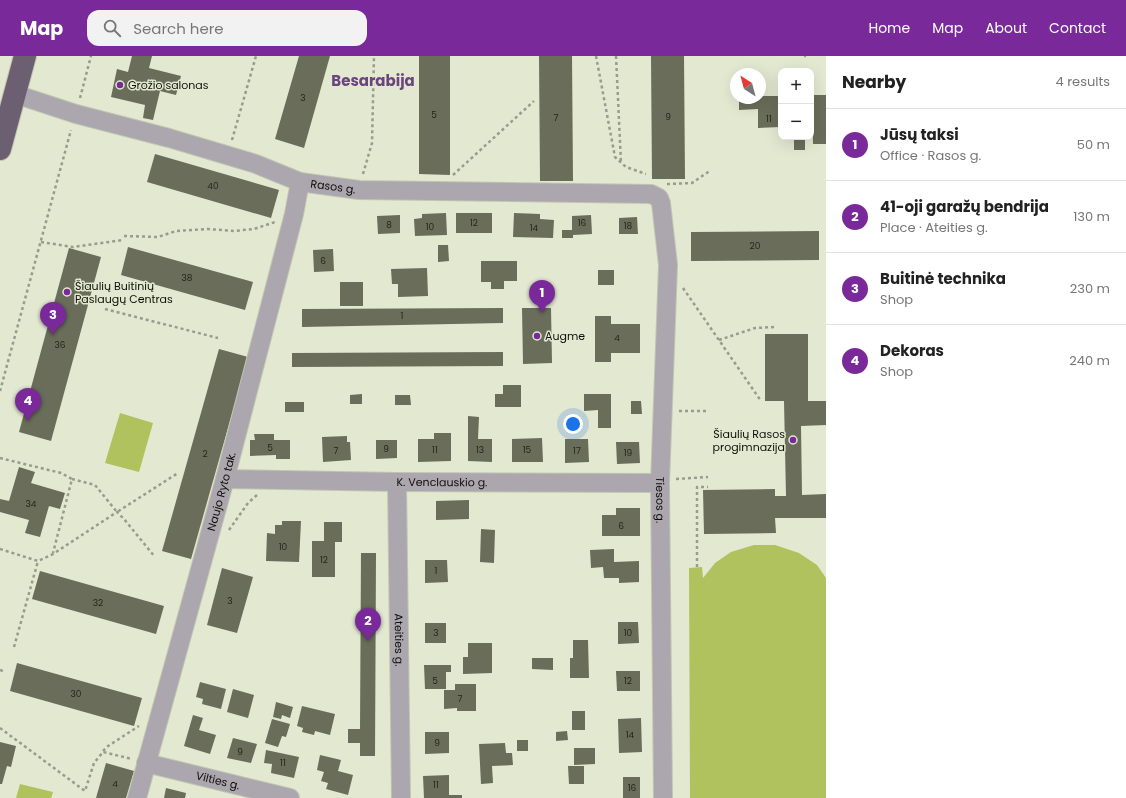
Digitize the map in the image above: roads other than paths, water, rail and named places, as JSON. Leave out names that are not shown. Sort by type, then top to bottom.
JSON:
[{"type":"highway","points":[[0,149],[25,56]]},
{"type":"street","name":"Rasos g.","points":[[15,94],[76,114],[169,138],[256,164],[300,182],[359,190],[650,194],[659,198],[661,203]]},
{"type":"street","name":"Naujo Ryto tak.","points":[[137,798],[225,479],[294,214],[300,182]]},
{"type":"street","name":"Tiesos g.","points":[[661,203],[668,265],[660,481],[662,798]]},
{"type":"street","name":"K. Venclauskio g.","points":[[225,479],[397,482],[660,481]]},
{"type":"street","name":"Ateities g.","points":[[397,482],[401,798]]},
{"type":"street","name":"Vilties g.","points":[[146,763],[290,798]]},
{"type":"place","name":"Grožio salonas","points":[[120,85]]},
{"type":"place","name":"Šiaulių Buitinių Paslaugų Centras","points":[[67,292]]},
{"type":"place","name":"Jūsų taksi","points":[[542,313]]},
{"type":"place","name":"Buitinė technika","points":[[53,335]]},
{"type":"place","name":"Augme","points":[[537,336]]},
{"type":"place","name":"Dekoras","points":[[28,421]]},
{"type":"place","name":"Šiaulių Rasos progimnazija","points":[[793,440]]},
{"type":"place","name":"41-oji garažų bendrija","points":[[368,641]]},
{"type":"district","name":"Besarabija","points":[[373,80]]}]
